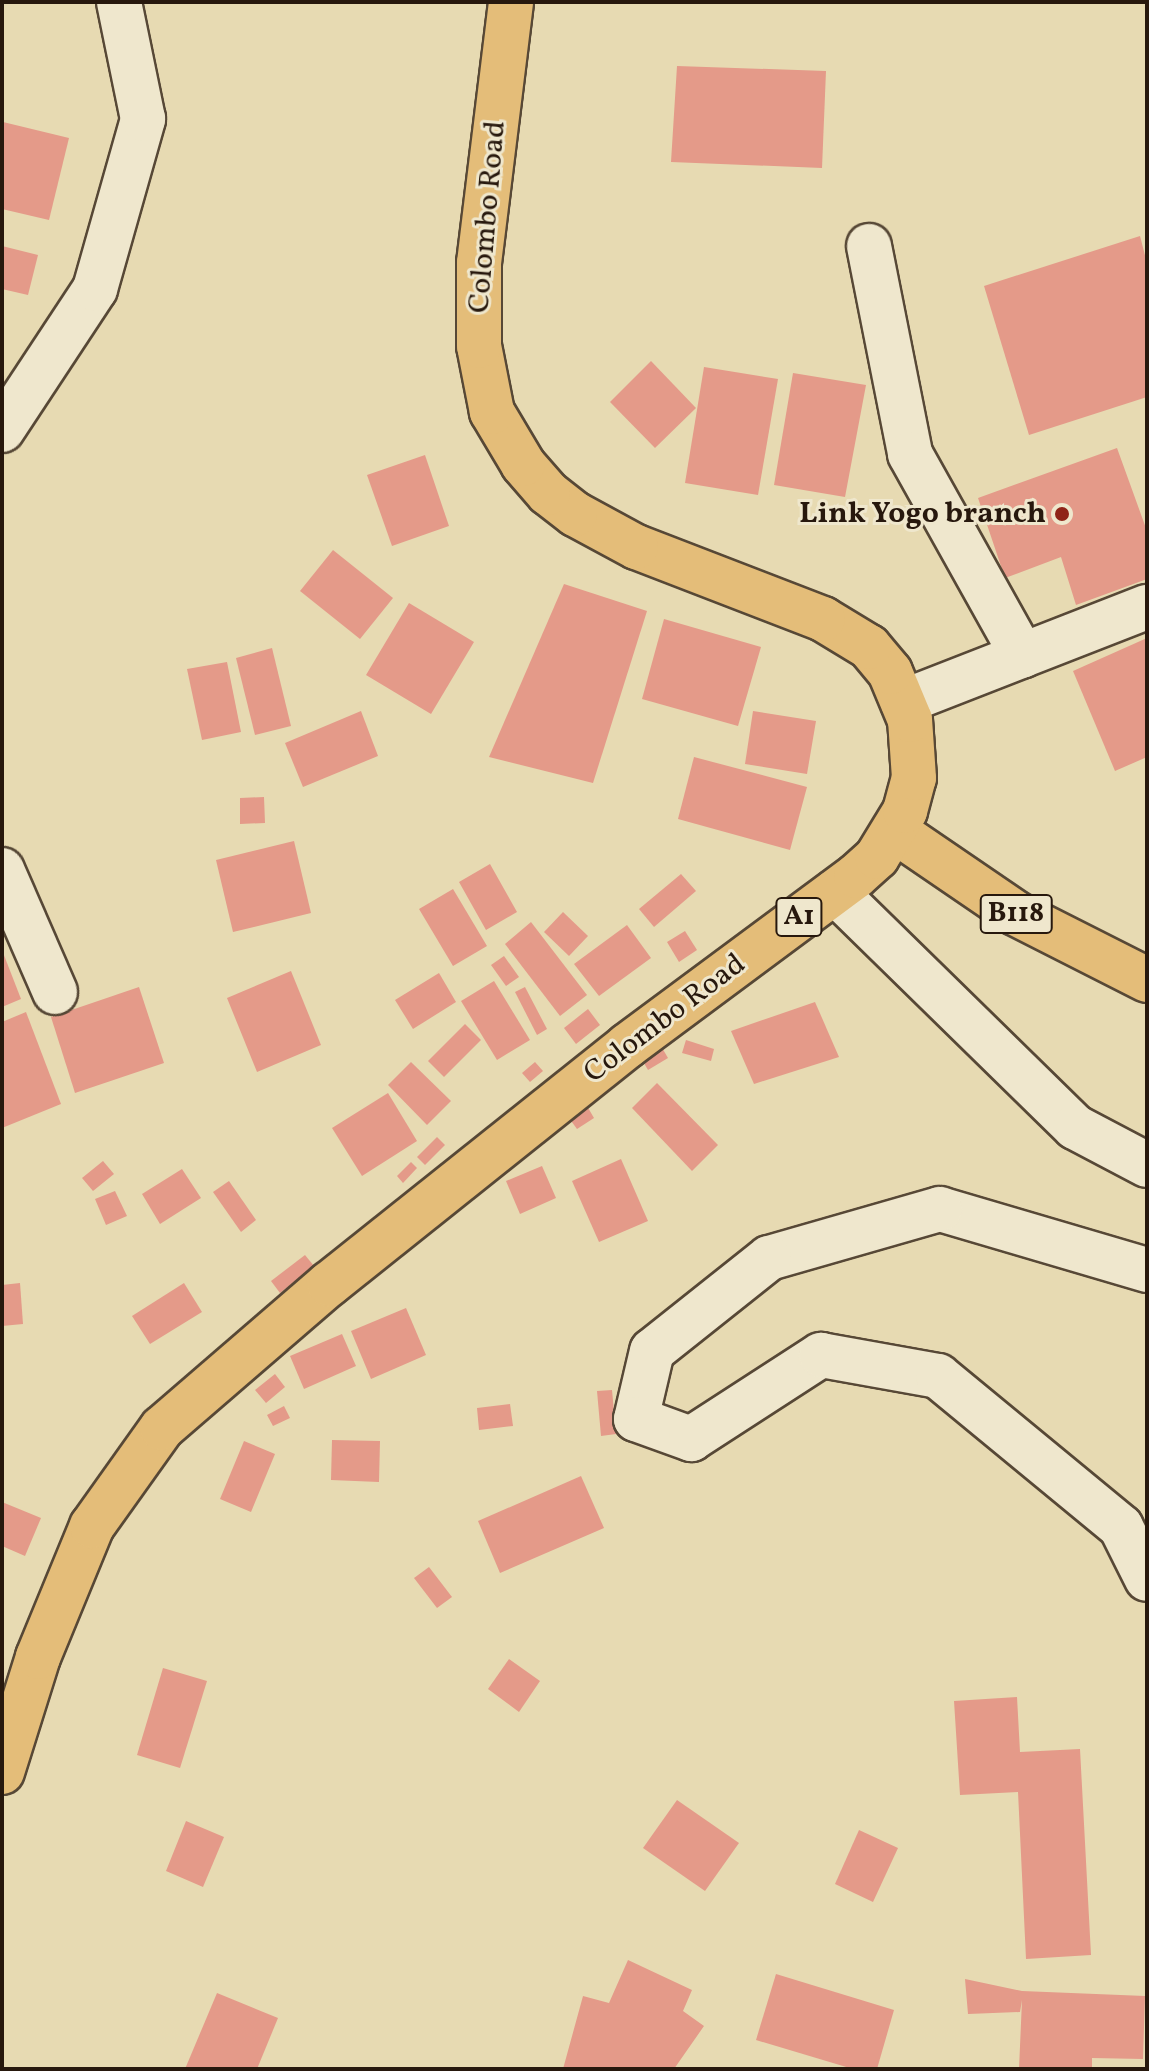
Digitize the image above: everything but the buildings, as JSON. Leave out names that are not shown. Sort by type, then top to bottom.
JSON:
[{"type":"main road","name":"Colombo Road","points":[[2,1772],[38,1657],[92,1526],[162,1428],[329,1284],[627,1046],[835,892],[877,857],[895,831],[914,778],[914,743],[903,702],[890,672],[869,647],[823,619],[605,532],[548,493],[505,438],[483,378],[479,276],[511,2]]},
{"type":"main road","name":"B118","points":[[895,831],[1015,913],[1147,980]]},
{"type":"street","points":[[2,430],[95,289],[143,119],[119,2]]},
{"type":"street","points":[[869,246],[910,454],[1023,656]]},
{"type":"street","points":[[903,702],[1147,607]]},
{"type":"street","points":[[2,870],[55,992]]},
{"type":"street","points":[[835,892],[1075,1127],[1147,1165]]},
{"type":"street","points":[[1147,1270],[940,1209],[769,1258],[652,1351],[636,1419],[691,1439],[821,1355],[938,1376],[1121,1527],[1147,1579]]},
{"type":"place","name":"Link Yogo branch","points":[[1062,514]]}]
